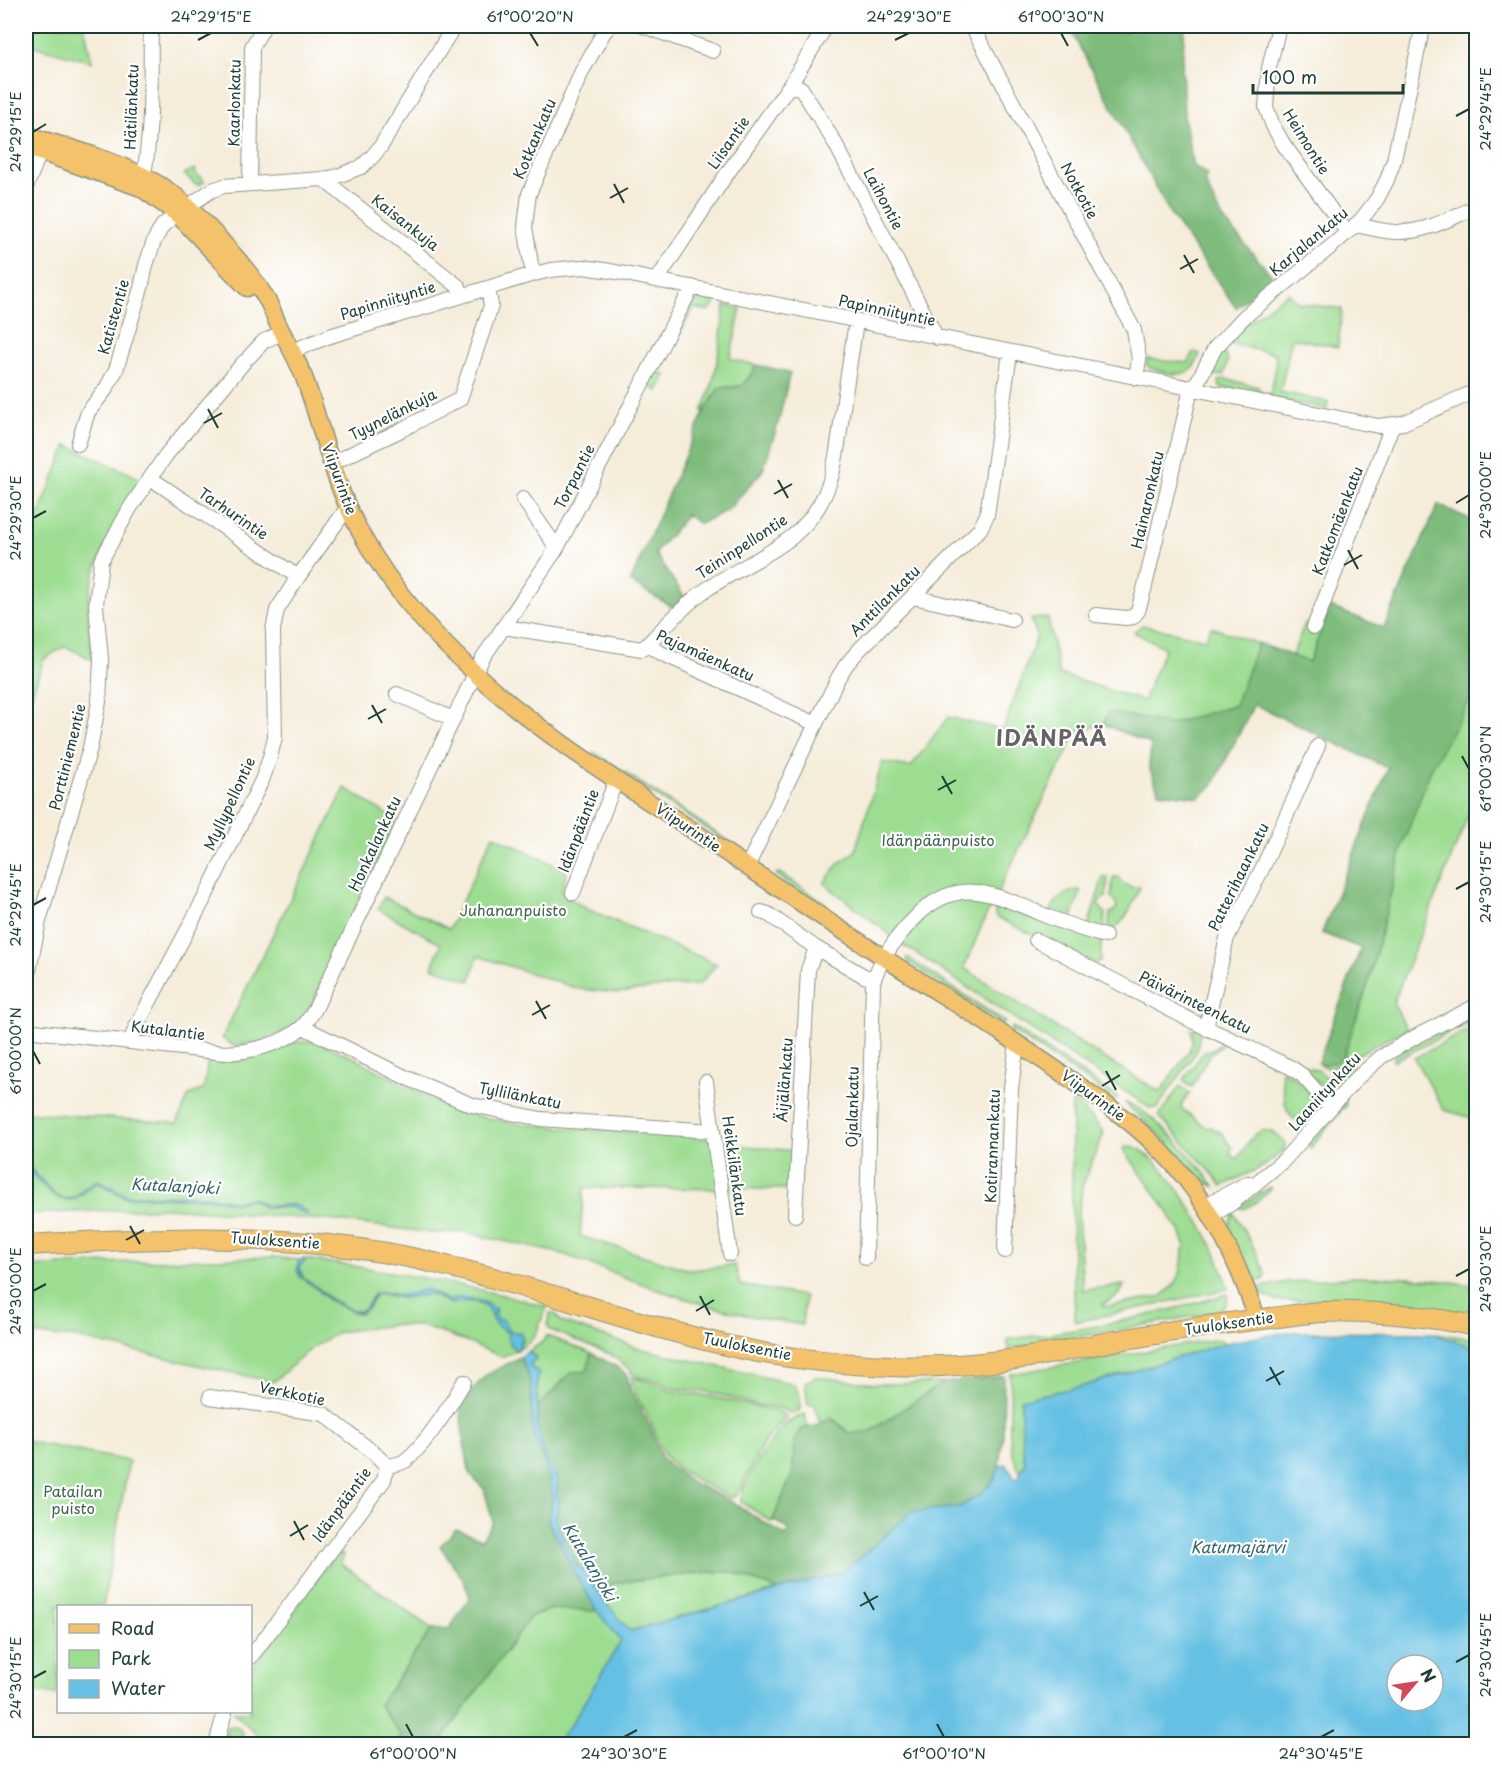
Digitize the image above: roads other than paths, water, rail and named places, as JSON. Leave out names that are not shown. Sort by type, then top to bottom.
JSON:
[{"type":"highway","name":"Tuuloksentie","points":[[26,1245],[123,1239],[220,1237],[284,1240],[338,1246],[388,1254],[494,1279],[635,1321],[747,1350],[867,1365],[948,1365],[1019,1359],[1130,1338],[1321,1312],[1402,1315],[1476,1326]]},
{"type":"main road","name":"Viipurintie","points":[[26,135],[37,146],[142,182],[183,210],[243,264],[268,301],[305,379],[348,507],[372,553],[410,608],[476,674],[539,726],[616,780],[884,958],[1017,1042],[1115,1110],[1162,1151],[1210,1216],[1238,1267],[1248,1294],[1251,1320]]},
{"type":"main road","name":"Viipurintie","points":[[1210,1216],[1251,1320]]},
{"type":"main road","points":[[1248,1294],[1268,1308],[1290,1316]]},
{"type":"street","name":"Hätilänkatu","points":[[142,182],[148,154],[151,26]]},
{"type":"street","name":"Kaarlonkatu","points":[[250,183],[252,47],[264,26]]},
{"type":"street","name":"Katistentie","points":[[78,444],[88,412],[106,390],[116,370],[154,241],[163,225],[212,190],[224,186],[323,179],[349,173],[360,167],[372,157],[385,140],[454,26]]},
{"type":"street","name":"Kotkankatu","points":[[534,274],[525,226],[529,194],[582,71],[604,32],[610,26]]},
{"type":"street","points":[[643,26],[713,51]]},
{"type":"street","name":"Liisantie","points":[[657,280],[724,178],[790,85],[826,26]]},
{"type":"street","name":"Notkotie","points":[[972,26],[1134,330],[1140,359],[1136,378]]},
{"type":"street","name":"Heimontie","points":[[1278,26],[1269,68],[1266,107],[1273,126],[1284,145],[1351,229]]},
{"type":"street","name":"Karjalankatu","points":[[1191,389],[1199,379],[1215,348],[1244,317],[1333,245],[1377,200],[1394,160],[1423,26]]},
{"type":"street","name":"Laihontie","points":[[790,85],[801,88],[835,143],[937,338]]},
{"type":"street","points":[[26,187],[37,146]]},
{"type":"street","name":"Kaisankuja","points":[[323,179],[459,287],[461,296]]},
{"type":"street","points":[[1351,229],[1410,232],[1426,229],[1476,207]]},
{"type":"street","name":"Papinniityntie","points":[[292,351],[330,336],[534,274],[583,267],[1378,426],[1392,426],[1418,417],[1476,391]]},
{"type":"street","name":"Torpantie","points":[[476,674],[482,659],[556,549],[692,287]]},
{"type":"street","name":"Tyynelänkuja","points":[[332,463],[460,399],[491,306],[488,288]]},
{"type":"street","name":"Teininpellontie","points":[[647,645],[701,593],[793,536],[811,518],[824,499],[834,471],[856,321]]},
{"type":"street","name":"Porttiniementie","points":[[26,986],[39,921],[90,748],[99,702],[101,658],[96,605],[101,561],[130,508],[180,436],[264,341],[280,329]]},
{"type":"street","name":"Anttilankatu","points":[[747,867],[846,665],[980,529],[987,515],[1010,353]]},
{"type":"street","name":"Hainaronkatu","points":[[1096,615],[1126,618],[1133,617],[1138,610],[1191,389]]},
{"type":"street","name":"Katkomäenkatu","points":[[1314,627],[1392,426]]},
{"type":"street","name":"Tarhurintie","points":[[150,478],[298,577]]},
{"type":"street","points":[[524,500],[556,549]]},
{"type":"street","name":"Myllypellontie","points":[[130,1042],[263,778],[275,737],[273,630],[278,610],[298,577],[348,507]]},
{"type":"street","points":[[914,597],[1012,620]]},
{"type":"street","name":"Pajamäenkatu","points":[[504,627],[642,648],[647,645],[816,724]]},
{"type":"street","name":"Honkalankatu","points":[[303,1027],[315,1009],[476,674]]},
{"type":"street","points":[[397,694],[453,719]]},
{"type":"street","name":"Patterihaankatu","points":[[1207,1029],[1227,938],[1263,867],[1318,746]]},
{"type":"street","name":"Idänpääntie","points":[[573,893],[616,780]]},
{"type":"street","name":"Ojalankatu","points":[[866,1258],[874,979],[884,958],[907,926],[923,910],[940,898],[960,892],[982,891],[1075,928],[1105,936]]},
{"type":"street","points":[[761,912],[768,914],[816,948],[864,976],[874,979]]},
{"type":"street","name":"Päivärinteenkatu","points":[[1036,940],[1207,1029],[1290,1067],[1308,1082],[1330,1107]]},
{"type":"street","name":"Äijälänkatu","points":[[795,1215],[808,970],[816,948]]},
{"type":"street","name":"Laaniitynkatu","points":[[1210,1216],[1232,1203],[1266,1175],[1297,1146],[1357,1078],[1381,1057],[1476,1006]]},
{"type":"street","name":"Kutalantie","points":[[26,1030],[225,1053],[244,1052],[268,1045],[303,1027]]},
{"type":"street","name":"Tyllilänkatu","points":[[303,1027],[407,1078],[472,1105],[541,1119],[712,1131]]},
{"type":"street","name":"Kotirannankatu","points":[[1005,1251],[1011,1088],[1017,1042]]},
{"type":"street","name":"Heikkilänkatu","points":[[706,1082],[730,1254]]},
{"type":"street","name":"Idänpääntie","points":[[252,1655],[384,1480],[387,1466],[403,1462],[427,1437],[464,1382]]},
{"type":"street","name":"Verkkotie","points":[[210,1397],[324,1414],[387,1466]]},
{"type":"street","points":[[216,1744],[225,1713]]},
{"type":"water","points":[[26,1163],[56,1196],[27,1169]]},
{"type":"water","points":[[98,1180],[126,1195],[208,1196],[236,1202],[251,1198],[269,1206],[294,1205],[308,1215],[288,1206],[266,1208],[250,1199],[236,1203],[208,1198],[125,1197],[97,1182],[79,1196],[67,1200],[60,1198],[56,1196],[64,1199],[75,1197],[88,1185]]},
{"type":"water","points":[[304,1259],[305,1261],[299,1267],[303,1278],[330,1299],[355,1312],[365,1309],[374,1294],[380,1293],[375,1295],[368,1308],[359,1314],[329,1300],[300,1277],[297,1269],[299,1260]]},
{"type":"water","points":[[426,1289],[449,1301],[453,1298],[464,1298],[487,1304],[496,1310],[494,1313],[498,1320],[503,1320],[510,1332],[520,1332],[523,1339],[520,1341],[519,1349],[513,1348],[507,1337],[509,1334],[496,1324],[489,1310],[480,1303],[465,1301],[451,1304],[431,1294],[402,1298],[380,1293],[405,1295]]},
{"type":"water","name":"Katumajärvi","points":[[1288,1332],[1430,1333],[1476,1348],[1476,1744],[556,1744],[570,1726],[621,1641],[597,1611],[548,1521],[552,1492],[548,1473],[533,1432],[531,1385],[520,1357],[529,1351],[536,1358],[530,1363],[533,1370],[539,1374],[537,1378],[537,1426],[544,1456],[556,1477],[558,1486],[556,1493],[559,1502],[555,1520],[570,1555],[575,1559],[573,1562],[585,1571],[602,1598],[630,1631],[842,1573],[912,1512],[960,1507],[981,1494],[995,1479],[999,1466],[1006,1464],[1015,1479],[1019,1478],[1025,1463],[1021,1399],[1084,1386],[1225,1343]]},
{"type":"district","name":"IDÄNPÄÄ","points":[[1052,739]]},
{"type":"park label","name":"Idänpäänpuisto","points":[[938,841]]},
{"type":"park label","name":"Juhananpuisto","points":[[513,911]]},
{"type":"park label","name":"Patailan puisto","points":[[73,1500]]},
{"type":"water label","name":"Kutalanjoki","points":[[175,1186]]},
{"type":"water label","name":"Kutalanjoki","points":[[590,1562]]}]
